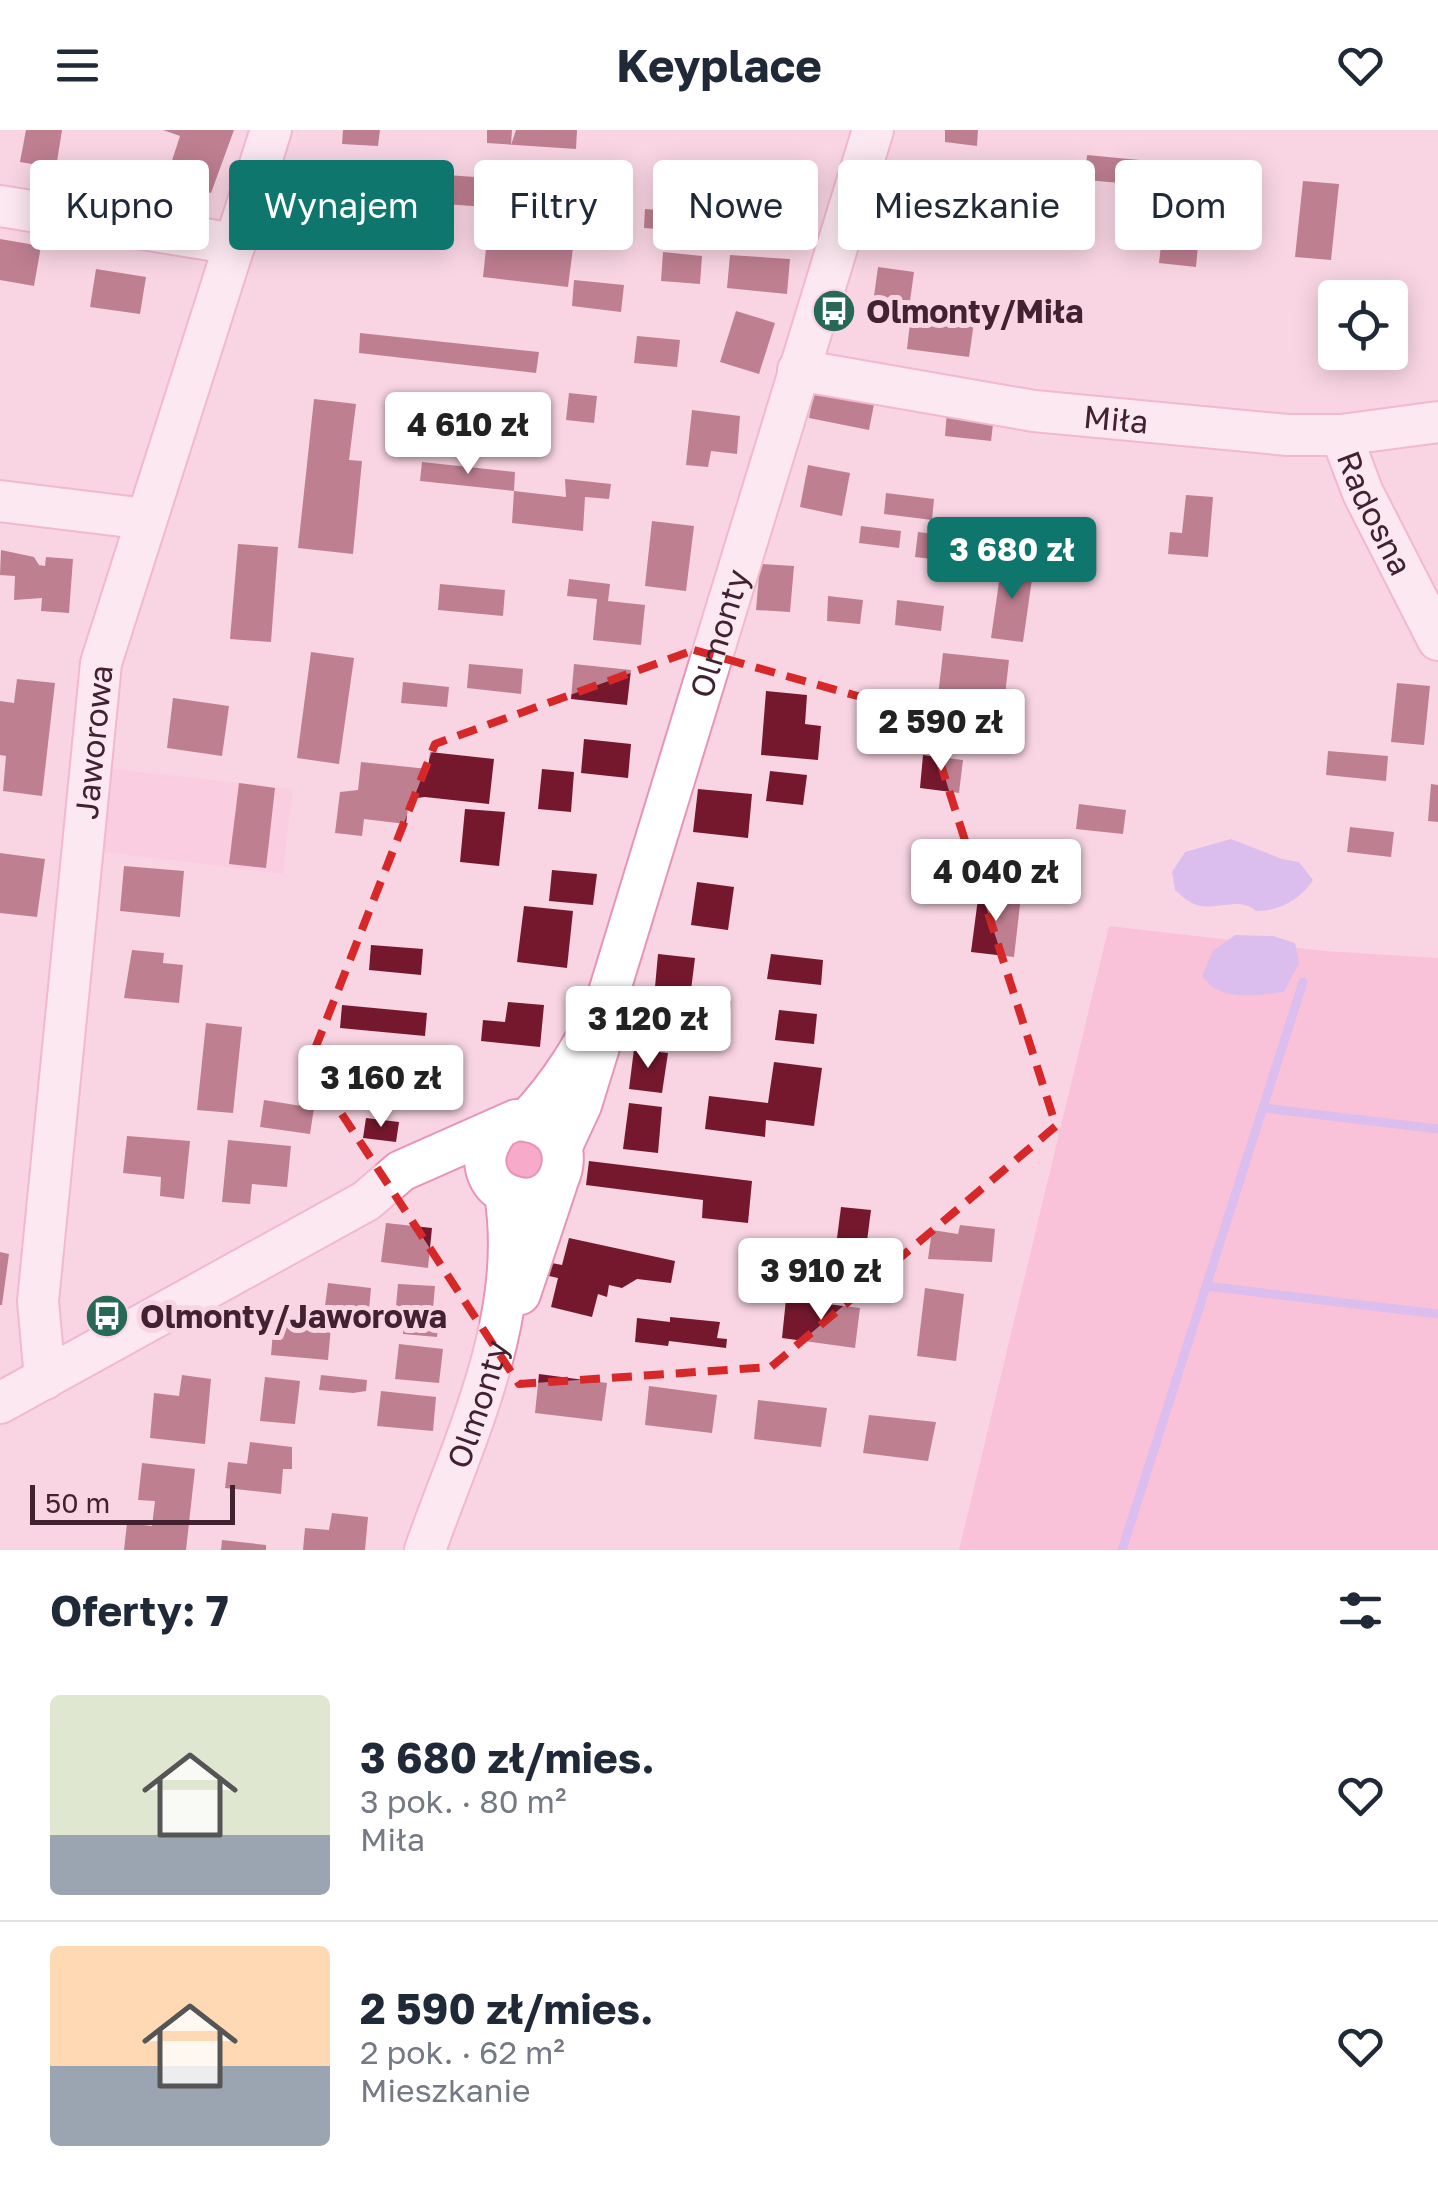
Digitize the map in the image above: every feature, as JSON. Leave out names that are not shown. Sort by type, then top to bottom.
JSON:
[{"type":"street","name":"Jaworowa","points":[[261,160],[270,130]]},
{"type":"street","name":"Olmonty","points":[[513,1124],[557,1088],[608,999],[873,130]]},
{"type":"street","points":[[0,206],[229,243]]},
{"type":"street","name":"Jaworowa","points":[[45,1379],[38,1301],[101,663],[233,250]]},
{"type":"street","name":"Miła","points":[[798,370],[1034,410],[1288,435],[1341,435],[1438,422]]},
{"type":"street","name":"Radosna","points":[[1341,435],[1363,493],[1438,640]]},
{"type":"street","points":[[0,502],[146,519]]},
{"type":"street","points":[[500,1334],[522,1291],[599,1049],[608,999]]},
{"type":"street","points":[[0,1404],[366,1201],[401,1172],[513,1124],[535,1121],[552,1130],[559,1165],[542,1196],[523,1200],[498,1188],[447,1179],[366,1201]]},
{"type":"street","points":[[498,1188],[485,1163],[488,1144],[513,1124]]},
{"type":"street","name":"Olmonty","points":[[425,1550],[500,1334],[511,1231],[498,1188]]},
{"type":"highlighted area","points":[[694,650],[925,715],[1056,1126],[771,1367],[519,1384],[309,1064],[435,744]]},
{"type":"shaded area","points":[[106,768],[293,789],[283,874],[94,851]]},
{"type":"shaded area","points":[[1231,839],[1299,862],[1313,880],[1288,903],[1264,911],[1235,904],[1197,905],[1175,890],[1172,872],[1185,852]]},
{"type":"shaded area","points":[[1109,926],[1325,951],[1438,958],[1438,1550],[959,1550]]},
{"type":"shaded area","points":[[1235,935],[1273,936],[1295,943],[1299,963],[1284,992],[1229,994],[1210,985],[1202,976],[1213,951]]},
{"type":"shaded area","points":[[522,1138],[543,1147],[542,1172],[526,1180],[512,1175],[505,1161],[509,1146]]},
{"type":"building","points":[[26,130],[62,130],[57,160],[20,162]]},
{"type":"building","points":[[163,130],[234,130],[211,193],[209,160],[172,160],[180,136]]},
{"type":"building","points":[[343,130],[380,130],[378,146],[342,144]]},
{"type":"building","points":[[487,130],[512,130],[511,145],[487,143]]},
{"type":"building","points":[[516,130],[577,130],[576,149],[511,145]]},
{"type":"building","points":[[945,130],[978,130],[977,146],[945,142]]},
{"type":"building","points":[[1087,155],[1140,160],[1115,160],[1115,182],[1095,181],[1095,160],[1087,160]]},
{"type":"building","points":[[454,176],[474,177],[474,206],[454,205]]},
{"type":"building","points":[[1303,181],[1339,184],[1331,260],[1295,257]]},
{"type":"building","points":[[645,209],[653,210],[653,229],[644,228]]},
{"type":"building","points":[[0,239],[40,250],[34,286],[0,280]]},
{"type":"building","points":[[486,250],[573,250],[568,287],[483,277]]},
{"type":"building","points":[[1160,250],[1198,250],[1196,267],[1159,263]]},
{"type":"building","points":[[663,252],[702,256],[700,284],[661,281]]},
{"type":"building","points":[[730,255],[790,259],[787,294],[727,288]]},
{"type":"building","points":[[878,267],[914,272],[909,308],[873,303]]},
{"type":"building","points":[[96,269],[146,277],[140,314],[90,307]]},
{"type":"building","points":[[574,280],[624,285],[621,312],[572,306]]},
{"type":"building","points":[[736,311],[775,323],[759,374],[720,362]]},
{"type":"building","points":[[911,314],[974,322],[969,357],[907,349]]},
{"type":"building","points":[[360,333],[539,352],[536,373],[359,353]]},
{"type":"building","points":[[637,336],[680,340],[677,367],[634,363]]},
{"type":"building","points":[[815,387],[875,399],[869,430],[809,418]]},
{"type":"building","points":[[569,393],[597,396],[594,423],[566,420]]},
{"type":"building","points":[[314,399],[356,404],[349,460],[362,461],[353,554],[298,548]]},
{"type":"building","points":[[692,410],[740,416],[737,454],[711,451],[708,467],[686,465]]},
{"type":"building","points":[[947,411],[994,416],[991,441],[945,436]]},
{"type":"building","points":[[422,462],[515,472],[514,491],[420,481]]},
{"type":"building","points":[[808,465],[850,473],[842,516],[800,507]]},
{"type":"building","points":[[565,479],[611,484],[609,499],[585,497],[583,531],[512,523],[514,491],[566,497]]},
{"type":"building","points":[[886,493],[934,499],[932,520],[884,514]]},
{"type":"building","points":[[1186,495],[1213,497],[1208,557],[1168,554],[1170,532],[1182,533]]},
{"type":"building","points":[[1029,517],[1092,524],[1088,552],[1027,545]]},
{"type":"building","points":[[652,521],[694,526],[686,591],[645,586]]},
{"type":"building","points":[[861,526],[901,531],[899,548],[859,543]]},
{"type":"building","points":[[918,532],[959,537],[957,562],[915,557]]},
{"type":"building","points":[[238,544],[278,547],[271,642],[230,639]]},
{"type":"building","points":[[1,550],[34,557],[39,565],[45,566],[46,557],[73,559],[69,613],[41,611],[42,598],[14,600],[15,576],[0,575]]},
{"type":"building","points":[[1002,561],[1034,565],[1023,642],[991,638]]},
{"type":"building","points":[[760,564],[794,566],[790,612],[756,610]]},
{"type":"building","points":[[569,579],[610,584],[608,601],[645,605],[641,645],[593,640],[597,599],[567,596]]},
{"type":"building","points":[[440,584],[505,590],[503,616],[438,610]]},
{"type":"building","points":[[828,596],[863,600],[860,624],[827,621]]},
{"type":"building","points":[[897,600],[944,606],[941,631],[895,625]]},
{"type":"building","points":[[311,652],[354,658],[339,764],[297,758]]},
{"type":"building","points":[[943,653],[1009,660],[1004,704],[938,696]]},
{"type":"building","points":[[469,664],[523,669],[521,694],[467,688]]},
{"type":"building","points":[[574,664],[631,670],[627,705],[571,699]]},
{"type":"building","points":[[17,679],[55,683],[42,796],[3,791],[6,756],[0,755],[0,701],[14,703]]},
{"type":"building","points":[[403,682],[449,687],[447,707],[401,703]]},
{"type":"building","points":[[1397,683],[1430,686],[1424,745],[1391,742]]},
{"type":"building","points":[[766,691],[807,695],[805,724],[821,726],[818,760],[761,755]]},
{"type":"building","points":[[173,698],[229,706],[222,756],[167,748]]},
{"type":"building","points":[[904,702],[945,706],[941,744],[900,740]]},
{"type":"building","points":[[584,739],[631,744],[628,778],[581,773]]},
{"type":"building","points":[[1328,751],[1388,756],[1386,781],[1326,775]]},
{"type":"building","points":[[430,752],[494,759],[489,804],[409,799],[406,824],[364,819],[362,836],[335,833],[340,792],[358,790],[361,762],[428,769]]},
{"type":"building","points":[[923,755],[963,760],[959,793],[920,788]]},
{"type":"building","points":[[542,769],[574,772],[571,812],[538,809]]},
{"type":"building","points":[[770,771],[807,775],[803,805],[766,801]]},
{"type":"building","points":[[239,783],[275,788],[266,868],[229,864]]},
{"type":"building","points":[[1431,784],[1438,785],[1438,822],[1428,821]]},
{"type":"building","points":[[698,789],[752,794],[748,838],[693,832]]},
{"type":"building","points":[[1079,804],[1126,810],[1123,834],[1076,829]]},
{"type":"building","points":[[465,809],[505,812],[499,866],[460,862]]},
{"type":"building","points":[[1350,827],[1394,832],[1391,857],[1347,852]]},
{"type":"building","points":[[0,853],[45,859],[37,917],[0,913]]},
{"type":"building","points":[[124,866],[184,871],[180,917],[120,911]]},
{"type":"building","points":[[552,870],[597,874],[593,905],[549,901]]},
{"type":"building","points":[[697,882],[734,887],[728,930],[691,925]]},
{"type":"building","points":[[979,891],[1021,896],[1014,957],[971,952]]},
{"type":"building","points":[[524,906],[573,911],[567,968],[517,962]]},
{"type":"building","points":[[371,945],[423,949],[421,975],[369,970]]},
{"type":"building","points":[[132,950],[164,953],[163,963],[183,965],[179,1003],[124,998]]},
{"type":"building","points":[[658,954],[695,958],[691,990],[655,987]]},
{"type":"building","points":[[771,954],[823,960],[821,985],[767,979]]},
{"type":"building","points":[[701,998],[731,1001],[728,1032],[697,1029]]},
{"type":"building","points":[[508,1002],[544,1005],[540,1047],[481,1041],[483,1020],[505,1022]]},
{"type":"building","points":[[342,1005],[427,1013],[425,1036],[340,1028]]},
{"type":"building","points":[[779,1010],[817,1014],[814,1044],[775,1040]]},
{"type":"building","points":[[206,1023],[242,1027],[233,1113],[197,1110]]},
{"type":"building","points":[[634,1049],[668,1053],[662,1093],[629,1089]]},
{"type":"building","points":[[774,1062],[822,1068],[814,1126],[766,1120],[765,1137],[705,1129],[709,1096],[768,1103]]},
{"type":"building","points":[[415,1070],[452,1074],[449,1103],[412,1101]]},
{"type":"building","points":[[264,1100],[314,1108],[310,1134],[260,1127]]},
{"type":"building","points":[[629,1103],[662,1107],[658,1153],[623,1149]]},
{"type":"building","points":[[366,1118],[399,1122],[396,1142],[363,1138]]},
{"type":"building","points":[[127,1136],[190,1141],[184,1199],[160,1196],[161,1177],[123,1173]]},
{"type":"building","points":[[228,1140],[291,1146],[287,1187],[252,1184],[250,1204],[222,1202]]},
{"type":"building","points":[[589,1161],[752,1181],[748,1223],[702,1218],[703,1200],[586,1185]]},
{"type":"building","points":[[841,1207],[871,1210],[863,1272],[833,1269]]},
{"type":"building","points":[[386,1223],[432,1228],[428,1268],[381,1262]]},
{"type":"building","points":[[960,1225],[995,1229],[992,1262],[928,1259],[932,1230],[958,1234]]},
{"type":"building","points":[[569,1238],[675,1261],[671,1283],[637,1279],[622,1288],[609,1285],[607,1297],[598,1294],[592,1317],[551,1307],[558,1278],[549,1276],[552,1263],[562,1265]]},
{"type":"building","points":[[0,1252],[9,1254],[2,1305],[0,1305]]},
{"type":"building","points":[[328,1283],[371,1288],[369,1310],[325,1306]]},
{"type":"building","points":[[398,1284],[435,1286],[437,1337],[403,1334],[405,1311],[396,1306]]},
{"type":"building","points":[[925,1288],[964,1294],[956,1361],[917,1356]]},
{"type":"building","points":[[786,1299],[860,1308],[855,1348],[782,1338]]},
{"type":"building","points":[[670,1317],[720,1322],[717,1338],[727,1339],[726,1348],[669,1341],[668,1346],[635,1342],[637,1318],[670,1322]]},
{"type":"building","points":[[274,1321],[331,1326],[328,1360],[271,1355]]},
{"type":"building","points":[[399,1344],[443,1349],[439,1383],[395,1379]]},
{"type":"building","points":[[539,1374],[607,1383],[602,1421],[535,1413]]},
{"type":"building","points":[[182,1375],[211,1379],[205,1444],[150,1438],[154,1393],[179,1396]]},
{"type":"building","points":[[321,1375],[367,1380],[366,1391],[319,1390]]},
{"type":"building","points":[[265,1377],[300,1381],[295,1424],[260,1421]]},
{"type":"building","points":[[649,1386],[717,1395],[712,1433],[645,1425]]},
{"type":"building","points":[[381,1391],[436,1397],[433,1431],[377,1426]]},
{"type":"building","points":[[758,1400],[827,1408],[821,1447],[754,1439]]},
{"type":"building","points":[[869,1415],[936,1422],[928,1461],[863,1453]]},
{"type":"building","points":[[250,1442],[292,1447],[292,1469],[283,1469],[281,1494],[225,1488],[228,1462],[247,1464]]},
{"type":"building","points":[[142,1463],[195,1469],[186,1550],[124,1550],[127,1523],[152,1526],[155,1501],[138,1500]]},
{"type":"building","points":[[332,1513],[368,1517],[365,1550],[303,1550],[305,1528],[329,1530]]},
{"type":"building","points":[[222,1540],[266,1545],[266,1550],[221,1550]]},
{"type":"waterway","points":[[1122,1550],[1303,982]]},
{"type":"waterway","points":[[1263,1108],[1438,1129]]},
{"type":"waterway","points":[[1206,1286],[1438,1314]]},
{"type":"place","name":"Olmonty/Miła","points":[[834,311]]},
{"type":"place","name":"Olmonty/Jaworowa","points":[[107,1316]]}]
